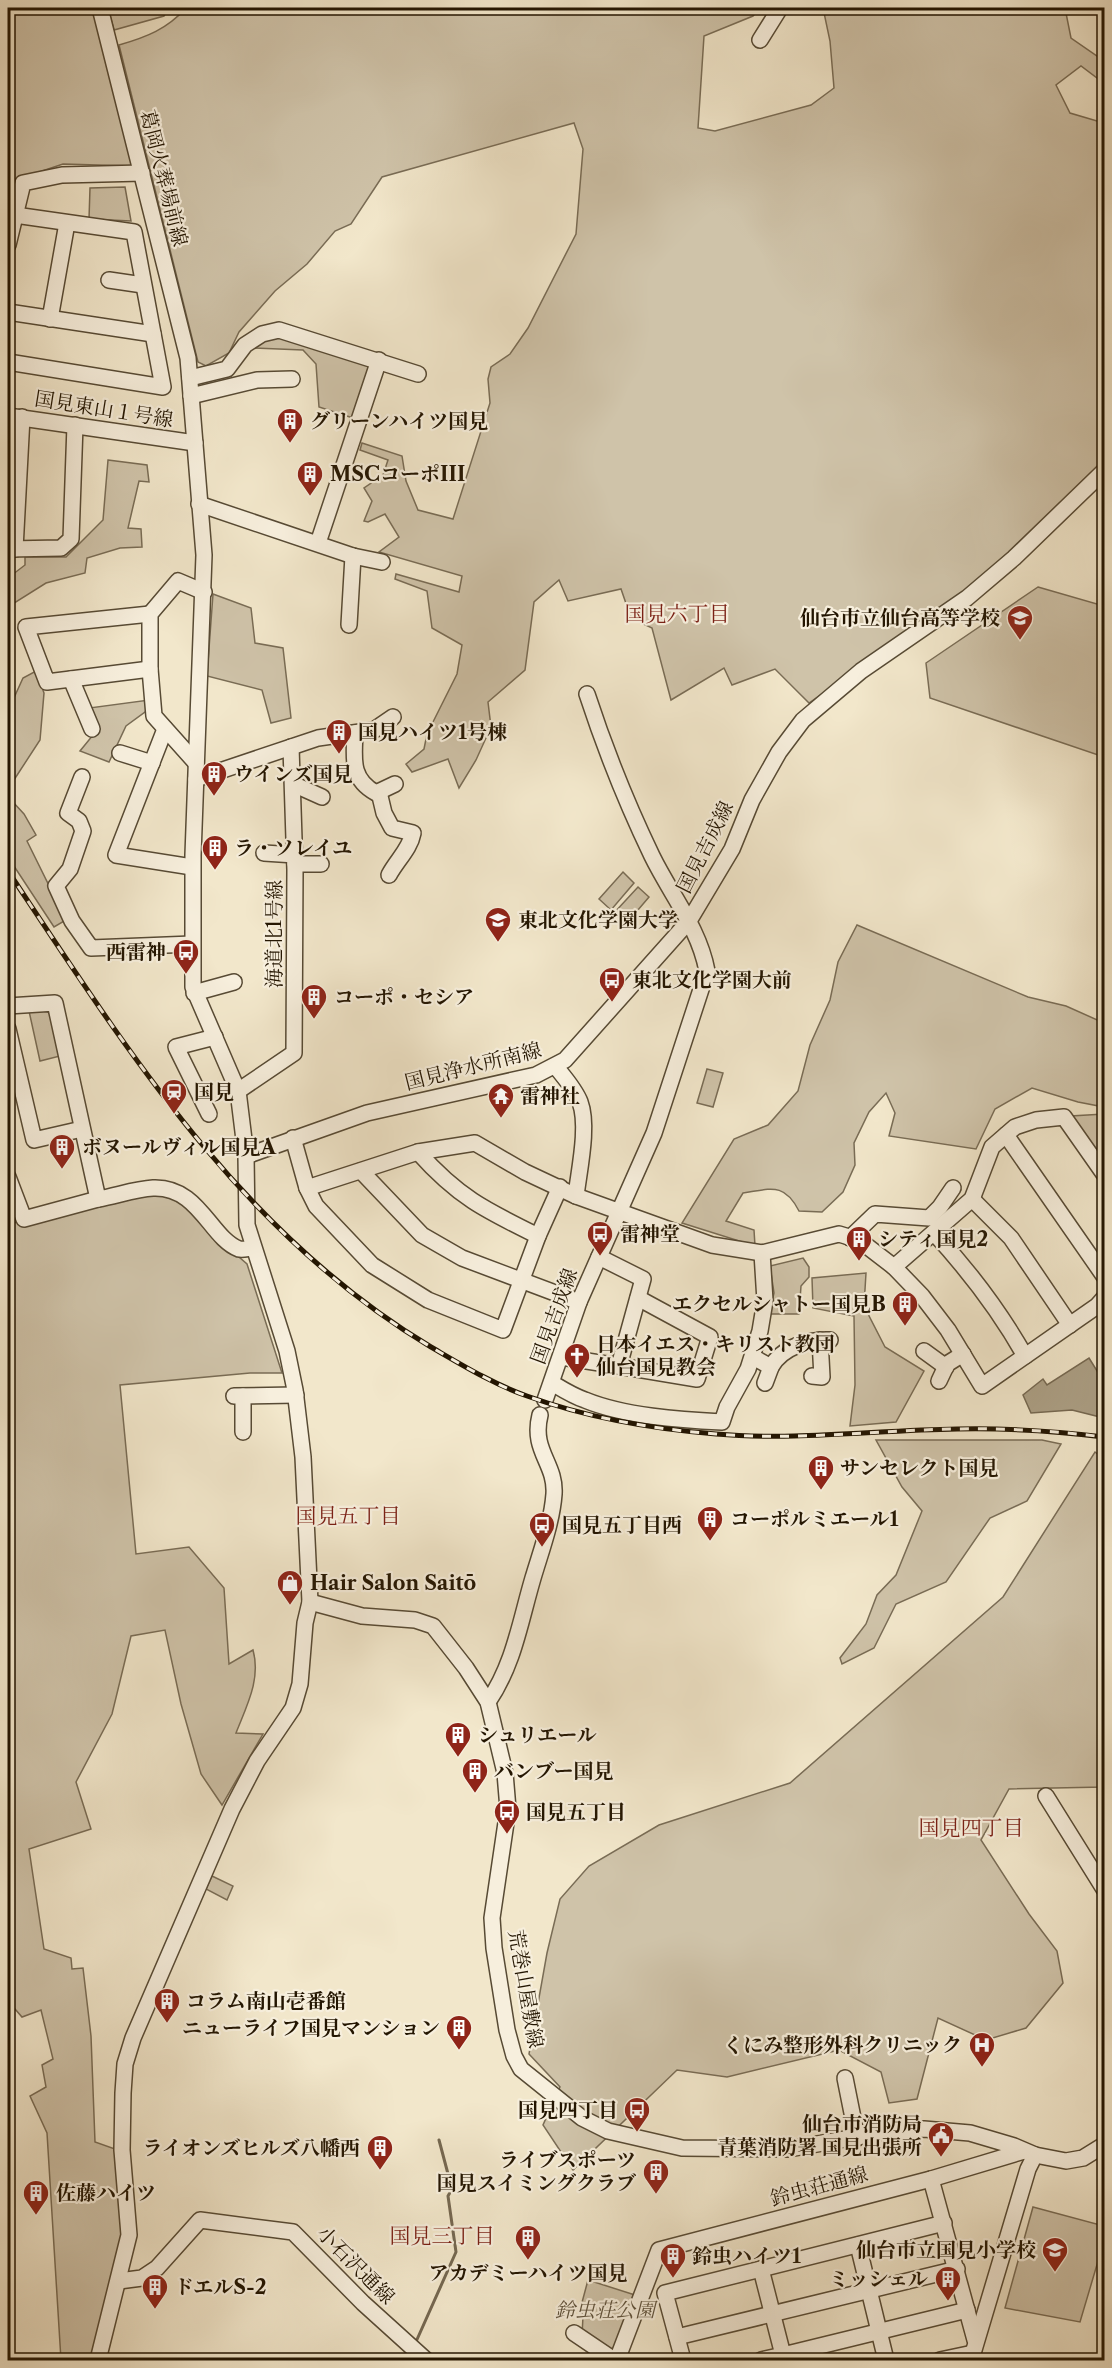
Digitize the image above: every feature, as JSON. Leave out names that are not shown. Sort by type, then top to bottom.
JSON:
[{"type":"street","name":"葛岡火葬場前線","points":[[99,8],[188,358],[190,378],[204,555],[192,867],[194,993]]},
{"type":"street","points":[[760,40],[780,8]]},
{"type":"street","points":[[8,244],[23,183],[62,175],[142,173]]},
{"type":"street","points":[[8,362],[163,387],[134,232],[15,215]]},
{"type":"street","points":[[50,319],[67,222]]},
{"type":"street","points":[[109,280],[143,285]]},
{"type":"street","points":[[8,312],[153,334]]},
{"type":"street","points":[[190,378],[227,369],[246,345],[262,334],[279,330],[418,374]]},
{"type":"street","points":[[318,543],[379,360]]},
{"type":"street","points":[[191,396],[256,380],[292,379]]},
{"type":"street","points":[[15,416],[11,549],[61,548],[70,539],[75,425]]},
{"type":"street","name":"国見東山１号線","points":[[15,416],[195,443]]},
{"type":"street","name":"国見吉成線","points":[[488,1702],[501,1683],[514,1655],[551,1517],[555,1492],[553,1477],[536,1431],[542,1407],[579,1302],[654,1133],[707,971],[704,952],[689,921],[732,849],[752,800],[779,752],[803,720],[852,678],[967,598],[1014,558],[1104,471]]},
{"type":"street","points":[[199,504],[352,556],[382,562]]},
{"type":"street","points":[[349,625],[352,556]]},
{"type":"street","points":[[196,763],[154,716],[150,669],[150,614],[178,580],[204,592]]},
{"type":"street","points":[[150,614],[26,627],[47,682],[150,669]]},
{"type":"street","points":[[71,679],[92,729]]},
{"type":"street","points":[[586,694],[652,856],[689,921]]},
{"type":"street","points":[[196,780],[318,738],[374,730],[393,717]]},
{"type":"street","points":[[165,729],[116,855],[192,867]]},
{"type":"street","points":[[355,733],[353,769],[368,789],[379,792],[395,784]]},
{"type":"street","name":"海道北1号線","points":[[238,1091],[294,1053],[295,859],[291,747]]},
{"type":"street","points":[[120,753],[152,763]]},
{"type":"street","points":[[82,777],[68,813],[79,821],[83,831],[70,869],[56,886],[72,921],[91,948],[192,944]]},
{"type":"street","points":[[294,784],[322,797]]},
{"type":"street","points":[[379,792],[384,813],[392,828],[412,833],[411,846],[398,858],[389,875]]},
{"type":"street","points":[[264,853],[321,864]]},
{"type":"street","name":"国見浄水所南線","points":[[246,1156],[368,1113],[536,1075],[556,1066],[572,1052],[689,921]]},
{"type":"street","points":[[98,2361],[129,2235],[123,2150],[125,2064],[133,2038],[232,1809],[257,1761],[293,1708],[300,1684],[304,1623],[310,1602],[303,1456],[296,1395],[286,1351],[247,1225],[246,1156],[238,1091],[194,993],[234,982]]},
{"type":"street","points":[[8,1006],[55,1003],[98,1199]]},
{"type":"street","points":[[8,1029],[34,1140],[82,1129]]},
{"type":"street","points":[[209,1114],[176,1047],[215,1037]]},
{"type":"street","points":[[556,1066],[580,1100],[582,1109],[582,1150],[576,1196]]},
{"type":"street","points":[[894,1267],[972,1199],[992,1148],[1015,1127],[1036,1120],[1064,1117],[1104,1174]]},
{"type":"street","points":[[1006,1135],[1104,1276]]},
{"type":"street","points":[[293,1138],[307,1188],[316,1206],[372,1265],[428,1300],[503,1330],[538,1236],[560,1187]]},
{"type":"street","points":[[307,1188],[418,1152],[475,1143],[525,1172],[576,1196],[712,1245],[762,1252],[839,1234],[859,1240],[894,1267],[928,1304],[982,1386],[1070,1325],[1104,1298]]},
{"type":"street","points":[[418,1152],[440,1177],[468,1200],[538,1236]]},
{"type":"street","points":[[361,1171],[422,1235],[462,1258],[579,1302]]},
{"type":"street","points":[[8,1178],[11,1193],[24,1219],[98,1199],[155,1188],[178,1194],[194,1204],[228,1240],[240,1249],[253,1248]]},
{"type":"street","points":[[850,1238],[875,1214],[929,1218],[953,1188]]},
{"type":"street","points":[[972,1199],[1011,1238],[1070,1325]]},
{"type":"street","points":[[934,1233],[1001,1313],[1025,1356]]},
{"type":"street","points":[[552,1383],[584,1400],[606,1407],[722,1422],[727,1407],[753,1357],[765,1301],[762,1252]]},
{"type":"street","points":[[598,1257],[643,1279],[620,1366]]},
{"type":"street","points":[[561,1357],[697,1379],[710,1337],[638,1298]]},
{"type":"street","points":[[765,1383],[777,1355],[813,1340],[825,1340],[822,1377]]},
{"type":"street","points":[[924,1351],[943,1374],[947,1364],[963,1354]]},
{"type":"street","points":[[753,1357],[771,1366]]},
{"type":"street","points":[[243,1432],[239,1396],[296,1395]]},
{"type":"street","name":"荒巻山屋敷線","points":[[310,1602],[362,1616],[415,1620],[433,1626],[466,1668],[488,1702],[505,1773],[508,1809],[492,1918],[494,1948],[507,2030],[514,2056],[521,2069],[582,2118],[608,2132],[682,2148],[789,2150],[884,2132],[947,2131],[970,2133],[1029,2153],[1073,2162],[1104,2145]]},
{"type":"street","points":[[1046,1796],[1104,1889]]},
{"type":"street","points":[[845,2078],[857,2138]]},
{"type":"street","points":[[973,2351],[1028,2169],[1029,2153]]},
{"type":"street","name":"鈴虫荘通線","points":[[615,2361],[659,2250],[1029,2153]]},
{"type":"street","points":[[932,2179],[967,2310],[973,2351]]},
{"type":"street","name":"小石沢通線","points":[[119,2281],[142,2278],[158,2268],[200,2220],[293,2232],[422,2358]]},
{"type":"street","points":[[683,2361],[665,2293],[944,2223]]},
{"type":"street","points":[[858,2245],[886,2361]]},
{"type":"street","points":[[761,2269],[784,2358]]},
{"type":"street","points":[[677,2337],[957,2269]]},
{"type":"street","points":[[761,2361],[784,2358],[967,2310]]},
{"type":"street","points":[[574,2333],[615,2361]]},
{"type":"street","points":[[940,2361],[973,2351]]},
{"type":"green space","points":[[8,8],[94,8],[134,166],[63,164],[21,178],[8,225]]},
{"type":"green space","points":[[108,8],[169,8],[164,16],[114,30]]},
{"type":"green space","points":[[186,8],[280,8],[286,10],[289,8],[760,8],[753,16],[704,36],[698,128],[715,131],[811,105],[834,88],[830,41],[823,8],[1065,8],[1071,38],[1104,61],[1104,78],[1101,81],[1081,66],[1056,85],[1070,113],[1104,123],[1104,465],[964,593],[809,703],[775,669],[732,685],[724,668],[671,700],[652,628],[631,618],[621,589],[568,601],[559,580],[534,602],[525,670],[488,702],[491,727],[476,760],[459,788],[448,759],[412,772],[406,764],[424,749],[427,734],[457,674],[462,645],[432,628],[427,591],[395,579],[396,574],[459,592],[462,576],[379,552],[399,537],[385,514],[368,522],[364,521],[372,501],[364,488],[383,475],[388,460],[360,450],[362,443],[402,456],[406,481],[418,510],[453,519],[490,403],[488,379],[491,367],[510,354],[528,328],[576,234],[583,149],[574,123],[382,177],[351,224],[335,231],[307,264],[275,291],[239,332],[229,353],[206,366],[198,362],[119,45],[156,31],[171,22]]},
{"type":"green space","points":[[125,187],[131,221],[89,219],[90,188]]},
{"type":"green space","points":[[280,337],[373,364],[353,418],[319,407],[316,364],[303,350],[254,348],[265,341]]},
{"type":"green space","points":[[108,460],[147,465],[149,482],[139,481],[128,528],[141,529],[142,547],[120,548],[87,558],[85,573],[46,583],[8,607],[8,578],[25,565],[25,557],[66,557],[103,520]]},
{"type":"green space","points":[[1038,587],[1104,606],[1104,757],[930,698],[926,663]]},
{"type":"green space","points":[[213,594],[251,608],[255,643],[283,648],[291,718],[271,723],[262,690],[207,676]]},
{"type":"green space","points":[[36,671],[44,693],[40,740],[10,786],[12,801],[24,814],[36,835],[27,841],[66,920],[54,927],[8,857],[8,711],[23,678]]},
{"type":"green space","points":[[149,700],[149,709],[126,726],[109,762],[80,751],[98,729],[89,708]]},
{"type":"green space","points":[[623,872],[634,883],[611,910],[599,899]]},
{"type":"green space","points":[[638,887],[649,897],[626,924],[614,913]]},
{"type":"green space","points":[[857,925],[1028,997],[1066,1006],[1104,1023],[1104,1107],[1032,1088],[995,1109],[976,1149],[889,1136],[895,1113],[886,1093],[869,1112],[854,1143],[855,1165],[843,1192],[822,1212],[799,1211],[788,1195],[776,1190],[743,1193],[726,1221],[754,1230],[755,1246],[682,1223],[734,1139],[768,1125],[798,1091],[810,1045],[830,1000],[838,962]]},
{"type":"green space","points":[[46,1010],[52,1016],[60,1056],[40,1061],[29,1011]]},
{"type":"green space","points":[[707,1069],[723,1073],[713,1107],[697,1103]]},
{"type":"green space","points":[[1104,1114],[1104,1166],[1071,1116]]},
{"type":"green space","points":[[156,1193],[177,1199],[194,1211],[217,1238],[247,1264],[282,1373],[250,1373],[120,1385],[136,1554],[189,1547],[224,1588],[229,1664],[253,1650],[255,1661],[252,1692],[236,1733],[263,1734],[222,1805],[201,1774],[181,1704],[165,1630],[131,1636],[112,1714],[76,1782],[91,1829],[29,1849],[44,1949],[71,1958],[72,1969],[83,1968],[91,2036],[95,2142],[115,2149],[123,2236],[90,2360],[61,2360],[47,2133],[30,2096],[46,2087],[42,2065],[53,2059],[41,2010],[22,2017],[8,2001],[8,1224]]},
{"type":"green space","points":[[803,1258],[809,1267],[809,1277],[801,1286],[799,1314],[769,1314],[774,1293],[770,1266]]},
{"type":"green space","points":[[866,1273],[864,1306],[885,1347],[924,1371],[896,1422],[850,1426],[855,1385],[854,1316],[813,1308],[812,1278]]},
{"type":"green space","points":[[876,1440],[1042,1440],[1061,1444],[1027,1501],[990,1518],[946,1582],[896,1604],[874,1648],[842,1664],[840,1658],[866,1624],[877,1595],[896,1575],[922,1511],[902,1487]]},
{"type":"green space","points":[[1095,1452],[1104,1459],[1104,1787],[1009,1789],[981,1840],[1029,1914],[1057,1951],[1063,1983],[1026,2028],[986,2040],[938,2018],[917,2099],[889,2103],[881,2072],[839,2050],[727,2077],[677,2070],[573,2170],[543,2125],[560,2087],[529,2054],[547,1953],[560,1899],[589,1866],[659,1825],[790,1783],[1003,1597]]},
{"type":"green space","points":[[212,1876],[233,1886],[227,1900],[206,1889]]},
{"type":"green space","points":[[1033,2207],[1104,2226],[1104,2241],[1080,2322],[1005,2308]]},
{"type":"green space","name":"鈴虫荘公園","points":[[588,2280],[635,2295],[614,2355],[582,2336],[583,2316],[580,2310]]},
{"type":"shaded area","points":[[1089,1358],[1104,1382],[1104,1418],[1072,1410],[1031,1413],[1023,1395],[1043,1379],[1047,1385]]},
{"type":"waterway","points":[[415,2344],[456,2252],[448,2196],[452,2189],[439,2140]]},
{"type":"waterway","points":[[403,2360],[409,2352]]},
{"type":"railway","points":[[8,871],[144,1070],[193,1134],[245,1194],[302,1250],[363,1301],[431,1347],[490,1380],[527,1396],[573,1411],[644,1426],[692,1432],[777,1436],[994,1429],[1104,1437]]},
{"type":"place","name":"グリーンハイツ国見","points":[[290,444]]},
{"type":"place","name":"MSCコーポIII","points":[[310,497]]},
{"type":"place","name":"仙台市立仙台高等学校","points":[[1020,641]]},
{"type":"place","name":"国見ハイツ1号棟","points":[[339,755]]},
{"type":"place","name":"ウインズ国見","points":[[214,797]]},
{"type":"place","name":"ラ・ソレイユ","points":[[215,871]]},
{"type":"place","name":"東北文化学園大学","points":[[498,943]]},
{"type":"place","name":"西雷神","points":[[186,975]]},
{"type":"place","name":"東北文化学園大前","points":[[612,1003]]},
{"type":"place","name":"コーポ・セシア","points":[[314,1020]]},
{"type":"place","name":"国見","points":[[174,1115]]},
{"type":"place","name":"雷神社","points":[[501,1119]]},
{"type":"place","name":"ボヌールヴィル国見A","points":[[62,1170]]},
{"type":"place","name":"雷神堂","points":[[600,1257]]},
{"type":"place","name":"シティ国見2","points":[[859,1262]]},
{"type":"place","name":"エクセルシャトー国見B","points":[[905,1327]]},
{"type":"place","name":"日本イエス・キリスト教団 仙台国見教会","points":[[577,1379]]},
{"type":"place","name":"サンセレクト国見","points":[[821,1491]]},
{"type":"place","name":"コーポルミエール1","points":[[710,1542]]},
{"type":"place","name":"国見五丁目西","points":[[542,1548]]},
{"type":"place","name":"Hair Salon Saitō","points":[[290,1606]]},
{"type":"place","name":"シュリエール","points":[[458,1758]]},
{"type":"place","name":"バンブー国見","points":[[475,1794]]},
{"type":"place","name":"国見五丁目","points":[[507,1835]]},
{"type":"place","name":"コラム南山壱番館","points":[[167,2024]]},
{"type":"place","name":"ニューライフ国見マンション","points":[[459,2051]]},
{"type":"place","name":"くにみ整形外科クリニック","points":[[982,2068]]},
{"type":"place","name":"国見四丁目","points":[[637,2133]]},
{"type":"place","name":"仙台市消防局 青葉消防署 国見出張所","points":[[941,2158]]},
{"type":"place","name":"ライオンズヒルズ八幡西","points":[[380,2171]]},
{"type":"place","name":"ライブスポーツ 国見スイミングクラブ","points":[[656,2195]]},
{"type":"place","name":"佐藤ハイツ","points":[[36,2216]]},
{"type":"place","name":"アカデミーハイツ国見","points":[[528,2261]]},
{"type":"place","name":"仙台市立国見小学校","points":[[1055,2273]]},
{"type":"place","name":"鈴虫ハイツ1","points":[[673,2279]]},
{"type":"place","name":"ミッシェル","points":[[948,2302]]},
{"type":"place","name":"ドエルS-2","points":[[155,2310]]},
{"type":"district","name":"国見六丁目","points":[[677,613]]},
{"type":"district","name":"国見五丁目","points":[[348,1515]]},
{"type":"district","name":"国見四丁目","points":[[971,1827]]},
{"type":"district","name":"国見三丁目","points":[[442,2235]]}]
